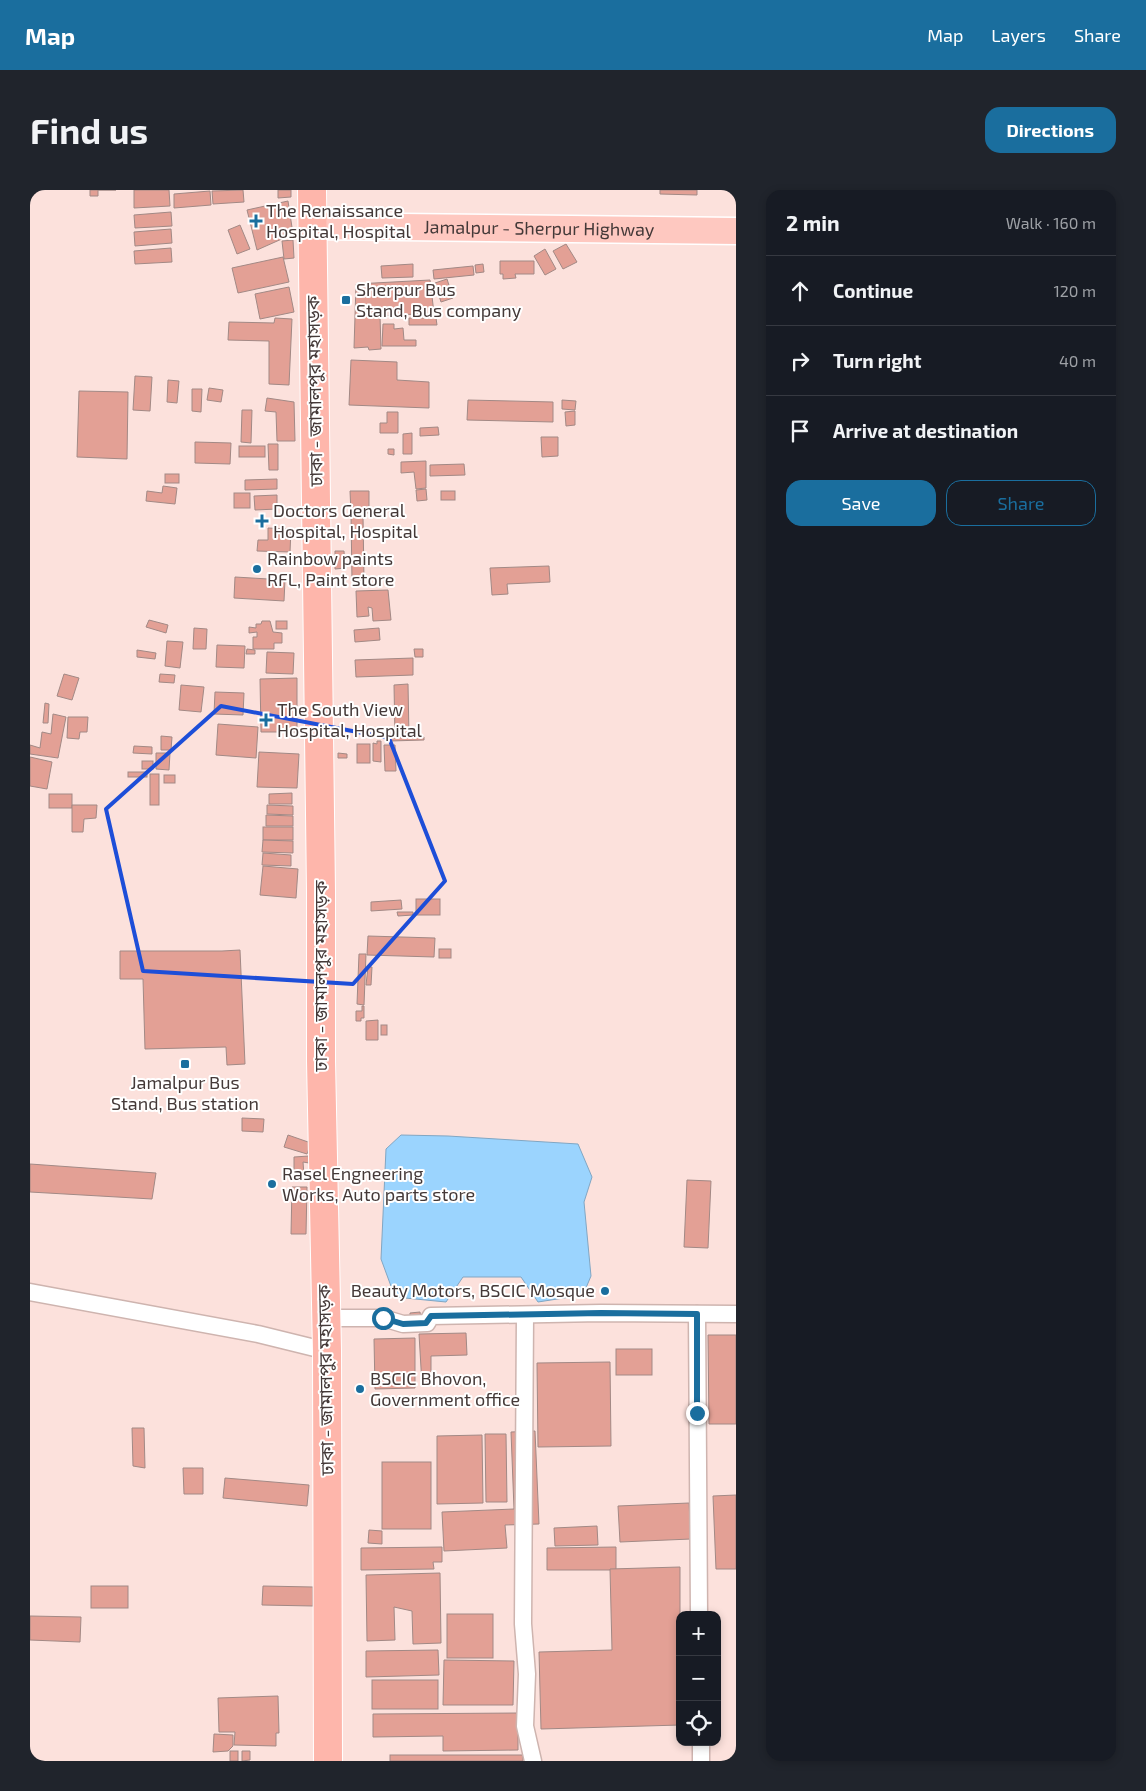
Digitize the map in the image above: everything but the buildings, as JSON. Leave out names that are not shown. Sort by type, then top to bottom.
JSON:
[{"type":"highway","name":"ঢাকা - জামালপুর মহাসড়ক","points":[[312,190],[321,891],[321,1061],[327,1351],[328,1761]]},
{"type":"main road","name":"Jamalpur - Sherpur Highway","points":[[313,226],[736,232]]},
{"type":"street","points":[[30,1292],[258,1334],[327,1351]]},
{"type":"street","points":[[326,1318],[383,1318],[403,1324],[426,1323],[431,1316],[601,1313],[736,1314]]},
{"type":"street","points":[[697,1314],[699,1611]]},
{"type":"street","points":[[525,1315],[523,1624],[527,1674],[525,1726],[533,1761]]},
{"type":"street","points":[[701,1746],[702,1761]]},
{"type":"highlighted area","points":[[221,706],[389,738],[445,881],[353,984],[143,971],[106,809]]},
{"type":"water","points":[[401,1135],[578,1144],[592,1177],[584,1202],[591,1276],[583,1295],[538,1302],[521,1277],[463,1277],[446,1302],[395,1297],[381,1259],[386,1149]]},
{"type":"place","name":"The Renaissance Hospital, Hospital","points":[[256,221]]},
{"type":"place","name":"Sherpur Bus Stand, Bus company","points":[[346,300]]},
{"type":"place","name":"Doctors General Hospital, Hospital","points":[[262,521]]},
{"type":"place","name":"Rainbow paints RFL, Paint store","points":[[257,569]]},
{"type":"place","name":"The South View Hospital, Hospital","points":[[266,720]]},
{"type":"place","name":"Jamalpur Bus Stand, Bus station","points":[[185,1064]]},
{"type":"place","name":"Rasel Engneering Works, Auto parts store","points":[[272,1184]]},
{"type":"place","name":"Beauty Motors, BSCIC Mosque","points":[[605,1291]]},
{"type":"place","name":"BSCIC Bhovon, Government office","points":[[360,1389]]},
{"type":"route","points":[[383,1318],[403,1324],[426,1323],[431,1316],[601,1313],[697,1314],[697,1413]]}]
